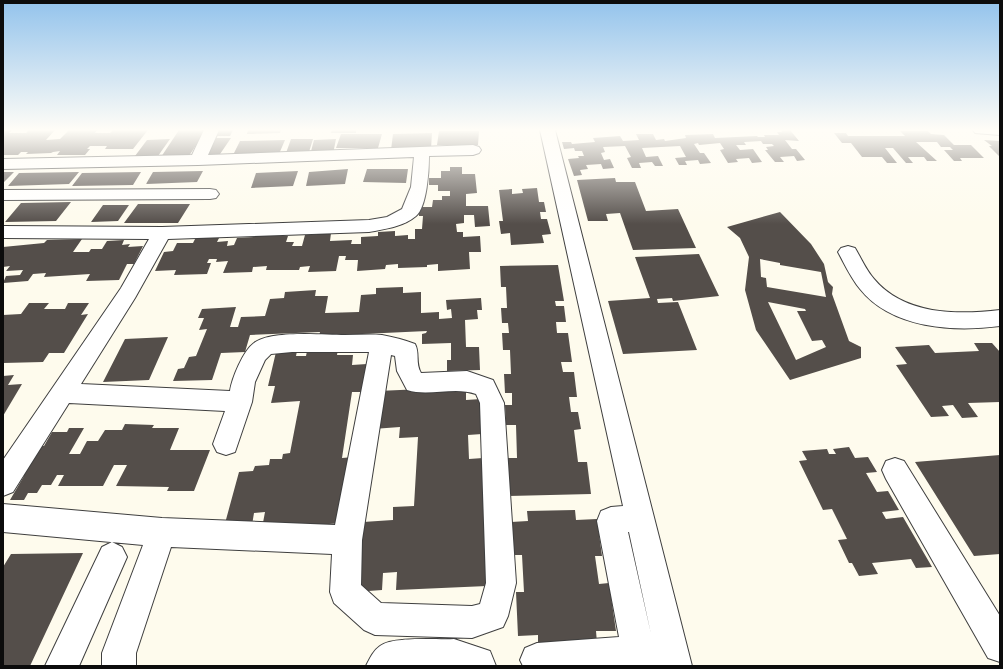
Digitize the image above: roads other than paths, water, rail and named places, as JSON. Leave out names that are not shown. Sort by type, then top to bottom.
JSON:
[{"type":"street","points":[[3,164],[139,161]]},
{"type":"street","points":[[3,232],[162,233],[369,226],[392,222],[410,212],[420,187],[421,161]]},
{"type":"street","points":[[537,660],[638,652],[674,658],[555,161]]},
{"type":"street","points":[[3,195],[210,194]]},
{"type":"street","points":[[3,483],[128,293],[162,233]]},
{"type":"street","points":[[848,252],[867,285],[885,302],[905,310],[941,320],[988,320],[1000,318]]},
{"type":"street","points":[[226,444],[240,402],[243,382],[256,355],[263,348],[272,345],[292,343],[382,344],[407,350],[405,360],[408,373],[415,383],[467,381],[485,387],[492,403],[501,583],[492,616],[472,622],[376,619],[345,592],[347,540],[382,344]]},
{"type":"street","points":[[62,393],[240,402]]},
{"type":"street","points":[[895,470],[1000,646]]},
{"type":"street","points":[[638,652],[611,521],[640,517]]},
{"type":"street","points":[[3,518],[162,532],[347,540]]},
{"type":"street","points":[[119,666],[119,652],[162,532]]},
{"type":"street","points":[[62,666],[112,557]]},
{"type":"street","points":[[383,666],[392,657],[454,656],[478,663],[479,666]]}]
